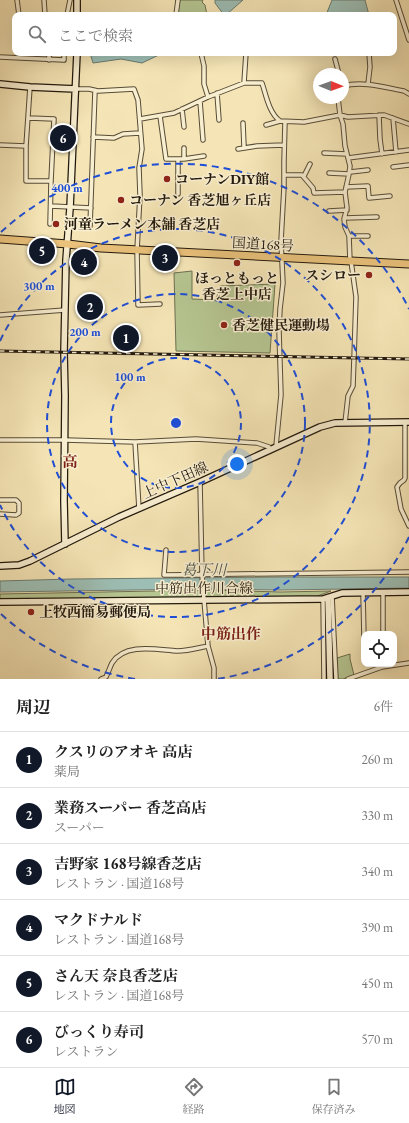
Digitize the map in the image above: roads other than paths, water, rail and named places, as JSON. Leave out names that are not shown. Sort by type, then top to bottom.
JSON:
[{"type":"highway","name":"国道168号","points":[[0,235],[59,238],[68,244]]},
{"type":"highway","name":"国道168号","points":[[0,239],[137,250],[409,264]]},
{"type":"main road","points":[[77,0],[77,12]]},
{"type":"main road","points":[[65,544],[64,352],[66,260],[70,208],[77,56]]},
{"type":"main road","points":[[0,84],[76,89]]},
{"type":"main road","name":"上中下田線","points":[[0,566],[24,563],[118,518],[320,427],[344,423],[407,422]]},
{"type":"main road","name":"中筋出作川合線","points":[[0,602],[327,598],[342,593],[409,592]]},
{"type":"main road","points":[[327,598],[330,679]]},
{"type":"street","points":[[17,0],[19,12]]},
{"type":"street","points":[[44,0],[45,12]]},
{"type":"street","points":[[68,12],[70,0]]},
{"type":"street","points":[[176,12],[178,0]]},
{"type":"street","points":[[396,0],[409,40]]},
{"type":"street","points":[[0,57],[64,60],[64,56]]},
{"type":"street","points":[[202,56],[204,84],[208,97]]},
{"type":"street","points":[[244,83],[246,56]]},
{"type":"street","points":[[368,84],[370,67],[369,56]]},
{"type":"street","points":[[335,59],[337,68]]},
{"type":"street","points":[[140,119],[174,113],[217,93],[244,83],[262,83],[269,106],[280,121]]},
{"type":"street","points":[[349,85],[368,84],[404,91],[409,94]]},
{"type":"street","points":[[30,87],[26,146],[26,181],[51,181]]},
{"type":"street","points":[[76,89],[91,89],[95,91],[134,89],[138,100],[142,150],[139,168],[140,195],[137,250],[138,305],[160,304]]},
{"type":"street","points":[[90,226],[95,91]]},
{"type":"street","points":[[217,93],[219,120]]},
{"type":"street","points":[[200,101],[203,140]]},
{"type":"street","points":[[339,104],[350,166],[346,190],[347,210],[345,227],[350,236],[351,261],[356,298],[353,386],[348,396],[344,423]]},
{"type":"street","points":[[182,109],[184,127]]},
{"type":"street","points":[[266,125],[280,121],[310,121],[340,115],[348,117],[384,115],[409,124]]},
{"type":"street","points":[[379,115],[382,154]]},
{"type":"street","points":[[160,116],[166,159],[184,159],[204,156]]},
{"type":"street","points":[[29,118],[54,119],[50,224]]},
{"type":"street","points":[[393,118],[396,152]]},
{"type":"street","points":[[0,440],[135,442],[196,439],[257,444],[273,448],[281,395],[279,331],[283,283],[281,232],[284,197],[285,122]]},
{"type":"street","points":[[242,123],[244,148]]},
{"type":"street","points":[[93,137],[114,138],[127,134],[140,134]]},
{"type":"street","points":[[0,145],[26,146]]},
{"type":"street","points":[[238,149],[257,146],[284,145]]},
{"type":"street","points":[[184,148],[184,159]]},
{"type":"street","points":[[324,154],[347,156],[382,154],[409,150]]},
{"type":"street","points":[[178,159],[178,194]]},
{"type":"street","points":[[304,176],[310,164]]},
{"type":"street","points":[[393,167],[409,165]]},
{"type":"street","points":[[329,173],[350,173],[368,170]]},
{"type":"street","points":[[284,175],[304,176],[313,188],[314,193],[368,186],[369,198],[390,196]]},
{"type":"street","points":[[51,206],[90,208]]},
{"type":"street","points":[[330,211],[347,210]]},
{"type":"street","points":[[345,218],[377,216]]},
{"type":"street","points":[[350,236],[368,236]]},
{"type":"street","points":[[0,315],[66,310]]},
{"type":"street","points":[[407,422],[405,478],[397,487],[401,509],[409,526]]},
{"type":"street","points":[[135,442],[139,509]]},
{"type":"street","points":[[200,482],[203,593],[208,646],[214,668],[214,679]]},
{"type":"street","points":[[0,500],[16,500],[19,503],[19,513],[16,515],[0,514]]},
{"type":"street","points":[[166,550],[164,575],[409,572]]},
{"type":"street","points":[[363,593],[364,631]]},
{"type":"street","points":[[383,593],[383,631]]},
{"type":"street","points":[[324,679],[327,598]]},
{"type":"street","points":[[327,598],[336,679]]},
{"type":"street","points":[[101,679],[106,677],[113,662],[122,654],[133,650],[188,650],[208,646]]},
{"type":"street","points":[[348,679],[382,667],[409,663]]},
{"type":"water","points":[[215,0],[243,0],[229,12],[222,12],[215,3]]},
{"type":"water","points":[[332,0],[365,0],[368,12],[327,12]]},
{"type":"water","points":[[91,56],[157,56],[142,63],[121,59],[93,63]]},
{"type":"water","points":[[281,577],[409,577],[409,588],[0,592],[0,581]]},
{"type":"railway","points":[[0,351],[409,359]]},
{"type":"place","name":"びっくり寿司","points":[[63,138]]},
{"type":"place","name":"コーナンDIY館","points":[[167,179]]},
{"type":"place","name":"コーナン 香芝旭ヶ丘店","points":[[121,200]]},
{"type":"place","name":"河童ラーメン本舗 香芝店","points":[[56,224]]},
{"type":"place","name":"さん天 奈良香芝店","points":[[42,251]]},
{"type":"place","name":"吉野家 168号線香芝店","points":[[165,258]]},
{"type":"place","name":"マクドナルド","points":[[84,262]]},
{"type":"place","name":"ほっともっと 香芝上中店","points":[[237,263]]},
{"type":"place","name":"スシロー","points":[[369,275]]},
{"type":"place","name":"業務スーパー 香芝高店","points":[[90,307]]},
{"type":"place","name":"香芝健民運動場","points":[[224,325]]},
{"type":"place","name":"クスリのアオキ 高店","points":[[126,338]]},
{"type":"place","name":"上牧西簡易郵便局","points":[[31,612]]},
{"type":"district","name":"高","points":[[70,462]]},
{"type":"district","name":"中筋出作","points":[[231,634]]},
{"type":"water label","name":"葛下川","points":[[204,570]]}]
